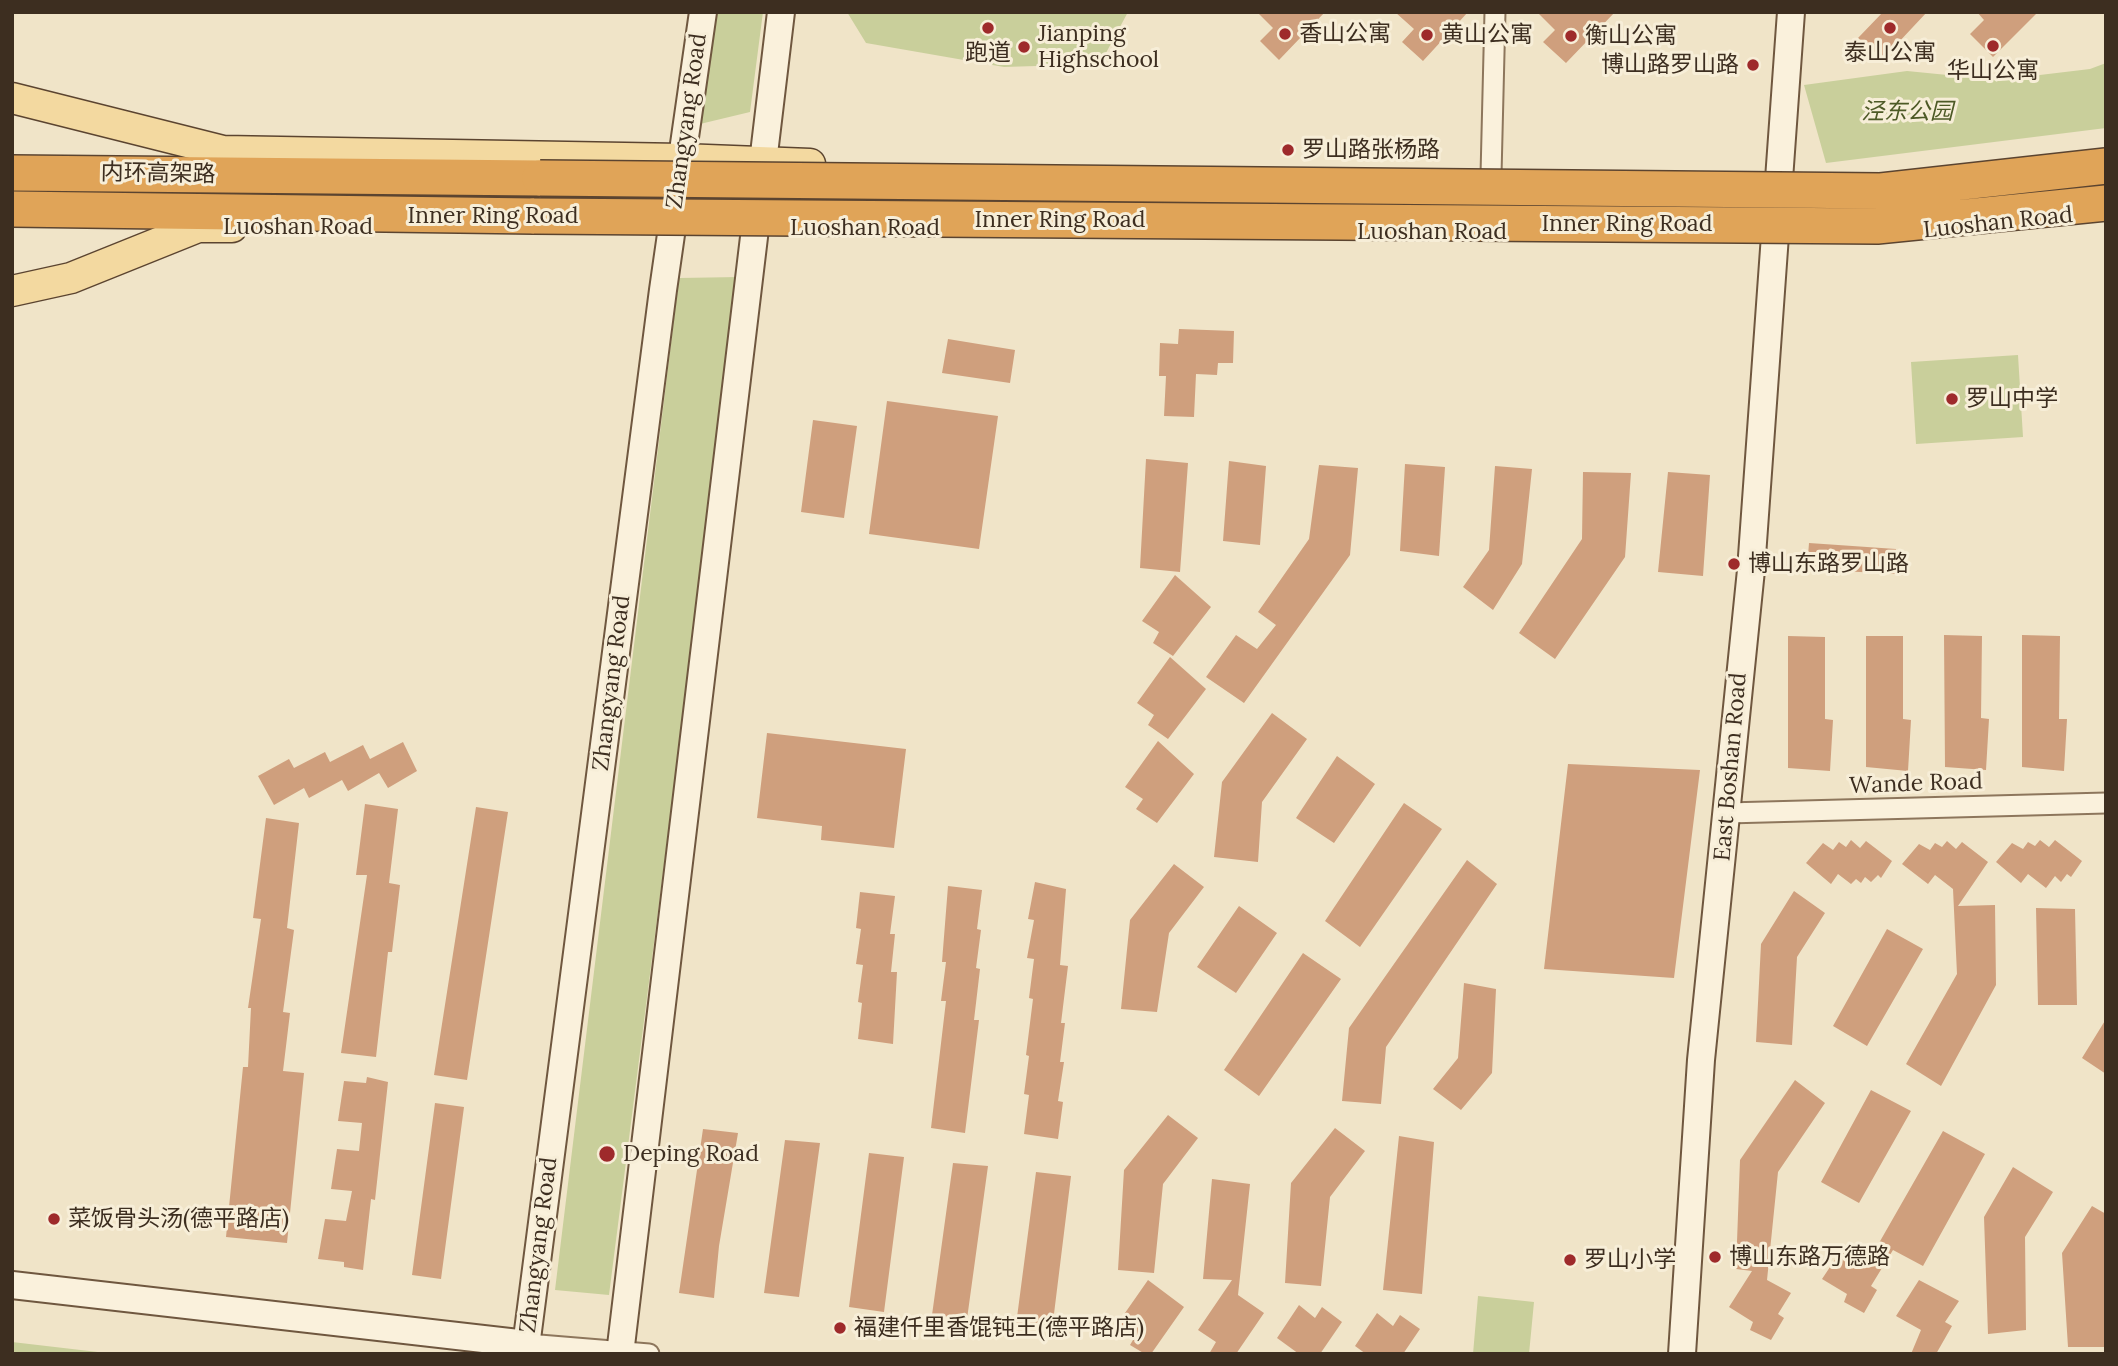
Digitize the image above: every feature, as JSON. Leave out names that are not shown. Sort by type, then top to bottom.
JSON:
[{"type":"highway","name":"Inner Ring Road","points":[[304,175],[1881,191],[2106,166]]},
{"type":"highway","name":"内环高架路","points":[[12,173],[304,175]]},
{"type":"highway","name":"Inner Ring Road","points":[[12,209],[296,214],[1877,226],[2106,203]]},
{"type":"main road","name":"Zhangyang Road","points":[[526,1349],[672,225],[703,12]]},
{"type":"main road","points":[[621,1352],[782,12]]},
{"type":"main road","name":"East Boshan Road","points":[[1682,1354],[1699,1085],[1751,570],[1791,12]]},
{"type":"main road","points":[[12,98],[223,151],[1880,181],[2106,154]]},
{"type":"main road","name":"Luoshan Road","points":[[12,291],[71,278],[198,227],[672,225],[1880,235],[2106,213]]},
{"type":"main road","points":[[12,1285],[526,1349]]},
{"type":"street","points":[[1491,175],[1495,12]]},
{"type":"street","name":"Wande Road","points":[[1727,813],[2106,803]]},
{"type":"street","points":[[526,1349],[649,1354]]},
{"type":"green space","points":[[715,12],[763,12],[750,112],[700,124]]},
{"type":"green space","name":"跑道","points":[[847,12],[1128,12],[1100,64],[1004,67],[866,43]]},
{"type":"green space","name":"泾东公园","points":[[2106,63],[2106,128],[1826,163],[1804,85],[1907,71],[1998,80],[2090,69]]},
{"type":"green space","points":[[739,277],[609,1295],[555,1290],[679,278]]},
{"type":"green space","points":[[2018,355],[2023,437],[1916,444],[1911,362]]},
{"type":"green space","points":[[1478,1296],[1534,1302],[1529,1354],[1473,1354]]},
{"type":"green space","points":[[12,1342],[115,1354],[12,1354]]},
{"type":"building","name":"香山公寓","points":[[1257,12],[1325,12],[1279,60],[1260,41],[1273,28]]},
{"type":"building","name":"黄山公寓","points":[[1395,12],[1468,12],[1423,61],[1402,42],[1414,29]]},
{"type":"building","name":"衡山公寓","points":[[1537,12],[1615,12],[1566,63],[1543,42],[1555,30]]},
{"type":"building","name":"泰山公寓","points":[[1883,12],[1927,12],[1883,59],[1858,38]]},
{"type":"building","name":"华山公寓","points":[[1977,12],[2038,12],[1993,57],[1970,34],[1984,20]]},
{"type":"building","points":[[1179,329],[1234,331],[1233,363],[1218,363],[1217,375],[1196,374],[1194,417],[1164,416],[1166,376],[1159,376],[1160,343],[1178,344]]},
{"type":"building","points":[[948,339],[1015,350],[1010,383],[942,373]]},
{"type":"building","points":[[887,401],[998,416],[979,549],[869,534]]},
{"type":"building","points":[[813,420],[857,426],[844,518],[801,512]]},
{"type":"building","points":[[1146,459],[1188,463],[1180,572],[1140,568]]},
{"type":"building","points":[[1229,461],[1266,466],[1260,545],[1223,541]]},
{"type":"building","points":[[1405,464],[1445,467],[1439,556],[1400,551]]},
{"type":"building","points":[[1319,465],[1358,468],[1350,555],[1244,703],[1206,677],[1236,635],[1257,649],[1276,625],[1258,612],[1309,539]]},
{"type":"building","points":[[1495,466],[1532,469],[1522,564],[1493,610],[1463,587],[1489,550]]},
{"type":"building","points":[[1583,472],[1631,473],[1625,557],[1555,659],[1519,633],[1582,539]]},
{"type":"building","points":[[1668,472],[1710,475],[1703,576],[1658,572]]},
{"type":"building","points":[[1809,543],[1896,549],[1895,574],[1807,569]]},
{"type":"building","points":[[1175,575],[1211,607],[1173,656],[1153,643],[1159,632],[1142,621]]},
{"type":"building","points":[[1944,635],[1982,636],[1981,718],[1989,719],[1986,770],[1945,767]]},
{"type":"building","points":[[2022,635],[2060,636],[2059,719],[2067,719],[2064,771],[2022,767]]},
{"type":"building","points":[[1788,636],[1825,637],[1825,719],[1833,720],[1830,771],[1788,768]]},
{"type":"building","points":[[1866,636],[1903,636],[1903,719],[1911,720],[1908,771],[1866,767]]},
{"type":"building","points":[[1170,657],[1206,689],[1168,739],[1148,725],[1154,715],[1137,703]]},
{"type":"building","points":[[1272,713],[1307,739],[1262,802],[1258,862],[1214,857],[1222,782]]},
{"type":"building","points":[[767,733],[906,749],[894,848],[821,840],[822,826],[757,818]]},
{"type":"building","points":[[1158,741],[1194,774],[1157,823],[1136,809],[1143,799],[1125,787]]},
{"type":"building","points":[[403,742],[417,771],[388,788],[379,773],[348,791],[342,780],[309,798],[304,788],[274,805],[258,776],[289,759],[294,768],[325,752],[330,762],[363,745],[370,759]]},
{"type":"building","points":[[1337,756],[1375,784],[1334,843],[1296,818]]},
{"type":"building","points":[[1568,764],[1700,770],[1674,978],[1544,969]]},
{"type":"building","points":[[1404,803],[1442,829],[1360,947],[1325,921]]},
{"type":"building","points":[[365,804],[398,809],[389,883],[400,885],[392,952],[388,952],[376,1057],[341,1053],[367,875],[356,875]]},
{"type":"building","points":[[476,807],[508,812],[467,1080],[434,1075]]},
{"type":"building","points":[[266,818],[299,823],[287,928],[294,930],[283,1012],[290,1013],[283,1071],[304,1073],[287,1243],[226,1237],[243,1067],[248,1067],[251,1008],[248,1008],[261,919],[253,918]]},
{"type":"building","points":[[1851,840],[1860,848],[1866,841],[1892,861],[1881,878],[1878,875],[1871,882],[1865,877],[1861,883],[1856,879],[1851,884],[1838,874],[1831,884],[1806,863],[1823,843],[1833,850],[1839,842],[1846,847]]},
{"type":"building","points":[[2040,840],[2049,847],[2055,840],[2082,861],[2071,877],[2067,874],[2061,882],[2055,876],[2046,888],[2028,874],[2021,883],[1996,862],[2012,843],[2023,849],[2028,842],[2035,846]]},
{"type":"building","points":[[1947,841],[1956,849],[1962,842],[1988,862],[1958,906],[1995,905],[1996,985],[1941,1086],[1906,1064],[1957,974],[1953,889],[1935,875],[1928,884],[1902,864],[1919,844],[1930,850],[1935,843],[1942,847]]},
{"type":"building","points":[[1467,860],[1497,884],[1386,1047],[1381,1104],[1342,1101],[1349,1028]]},
{"type":"building","points":[[1174,864],[1204,887],[1169,933],[1157,1012],[1121,1009],[1130,920]]},
{"type":"building","points":[[1035,882],[1066,889],[1060,965],[1068,966],[1061,1023],[1065,1023],[1060,1062],[1064,1062],[1058,1101],[1063,1102],[1058,1139],[1024,1134],[1029,1095],[1024,1094],[1029,1056],[1026,1055],[1033,999],[1029,998],[1034,959],[1027,958],[1034,920],[1028,919]]},
{"type":"building","points":[[948,886],[982,890],[976,968],[980,969],[974,1020],[979,1020],[965,1133],[931,1128],[946,1001],[941,1001],[946,962],[942,962]]},
{"type":"building","points":[[1794,891],[1825,913],[1797,957],[1792,1045],[1756,1042],[1761,944]]},
{"type":"building","points":[[860,892],[895,896],[890,934],[895,934],[891,972],[897,972],[893,1044],[858,1039],[862,1003],[858,1002],[863,965],[856,964],[861,929],[856,928]]},
{"type":"building","points":[[1239,906],[1277,933],[1236,993],[1197,967]]},
{"type":"building","points":[[2036,908],[2075,909],[2077,1005],[2038,1005]]},
{"type":"building","points":[[1887,929],[1923,949],[1867,1046],[1833,1026]]},
{"type":"building","points":[[1303,953],[1341,979],[1259,1096],[1224,1070]]},
{"type":"building","points":[[1464,983],[1496,989],[1492,1073],[1461,1110],[1433,1089],[1458,1058]]},
{"type":"building","points":[[2106,1019],[2106,1074],[2082,1058]]},
{"type":"building","points":[[367,1077],[388,1082],[375,1200],[371,1199],[363,1270],[344,1267],[344,1262],[318,1259],[325,1219],[346,1221],[352,1191],[331,1189],[337,1149],[359,1151],[362,1123],[338,1121],[344,1081],[366,1083]]},
{"type":"building","points":[[1795,1080],[1825,1103],[1778,1172],[1767,1280],[1791,1293],[1778,1314],[1784,1318],[1771,1340],[1750,1330],[1753,1322],[1729,1307],[1752,1271],[1736,1269],[1740,1160]]},
{"type":"building","points":[[1871,1090],[1911,1111],[1859,1203],[1821,1182]]},
{"type":"building","points":[[435,1103],[464,1107],[441,1279],[412,1275]]},
{"type":"building","points":[[1168,1115],[1198,1138],[1163,1184],[1154,1273],[1118,1270],[1124,1170]]},
{"type":"building","points":[[1335,1128],[1365,1151],[1330,1197],[1321,1286],[1285,1283],[1291,1183]]},
{"type":"building","points":[[703,1129],[738,1133],[719,1246],[714,1298],[679,1293]]},
{"type":"building","points":[[1943,1131],[1985,1154],[1923,1266],[1893,1250],[1871,1286],[1877,1290],[1864,1313],[1844,1302],[1847,1294],[1822,1279],[1842,1249],[1860,1257],[1863,1253],[1871,1257]]},
{"type":"building","points":[[1399,1136],[1434,1142],[1422,1294],[1383,1290]]},
{"type":"building","points":[[785,1140],[820,1143],[799,1297],[764,1293]]},
{"type":"building","points":[[869,1153],[904,1157],[884,1312],[849,1307]]},
{"type":"building","points":[[953,1163],[988,1166],[967,1319],[932,1315]]},
{"type":"building","points":[[2013,1167],[2053,1192],[2025,1237],[2026,1330],[1988,1334],[1984,1217]]},
{"type":"building","points":[[1036,1172],[1071,1176],[1052,1330],[1016,1325]]},
{"type":"building","points":[[1212,1179],[1250,1184],[1238,1295],[1264,1313],[1236,1354],[1209,1354],[1216,1342],[1198,1330],[1232,1280],[1203,1279]]},
{"type":"building","points":[[2092,1206],[2106,1214],[2105,1347],[2068,1347],[2062,1253]]},
{"type":"building","points":[[1148,1280],[1184,1307],[1151,1354],[1145,1354],[1130,1345],[1136,1335],[1118,1323]]},
{"type":"building","points":[[1919,1280],[1959,1301],[1945,1322],[1952,1326],[1936,1354],[1911,1354],[1921,1330],[1896,1316]]},
{"type":"building","points":[[1299,1305],[1315,1318],[1322,1307],[1342,1322],[1320,1354],[1299,1354],[1277,1338]]},
{"type":"building","points":[[1377,1313],[1393,1326],[1400,1315],[1420,1329],[1403,1354],[1366,1354],[1355,1346]]},
{"type":"place","name":"跑道","points":[[988,28]]},
{"type":"place","name":"泰山公寓","points":[[1890,28]]},
{"type":"place","name":"香山公寓","points":[[1285,34]]},
{"type":"place","name":"黄山公寓","points":[[1427,35]]},
{"type":"place","name":"衡山公寓","points":[[1571,36]]},
{"type":"place","name":"华山公寓","points":[[1993,46]]},
{"type":"place","name":"Jianping Highschool","points":[[1024,47]]},
{"type":"place","name":"博山路罗山路","points":[[1753,65]]},
{"type":"place","name":"罗山路张杨路","points":[[1288,150]]},
{"type":"place","name":"罗山中学","points":[[1952,399]]},
{"type":"place","name":"博山东路罗山路","points":[[1734,564]]},
{"type":"place","name":"Deping Road","points":[[607,1154]]},
{"type":"place","name":"菜饭骨头汤(德平路店)","points":[[54,1219]]},
{"type":"place","name":"博山东路万德路","points":[[1715,1257]]},
{"type":"place","name":"罗山小学","points":[[1570,1260]]},
{"type":"place","name":"福建仟里香馄钝王(德平路店)","points":[[840,1328]]}]
